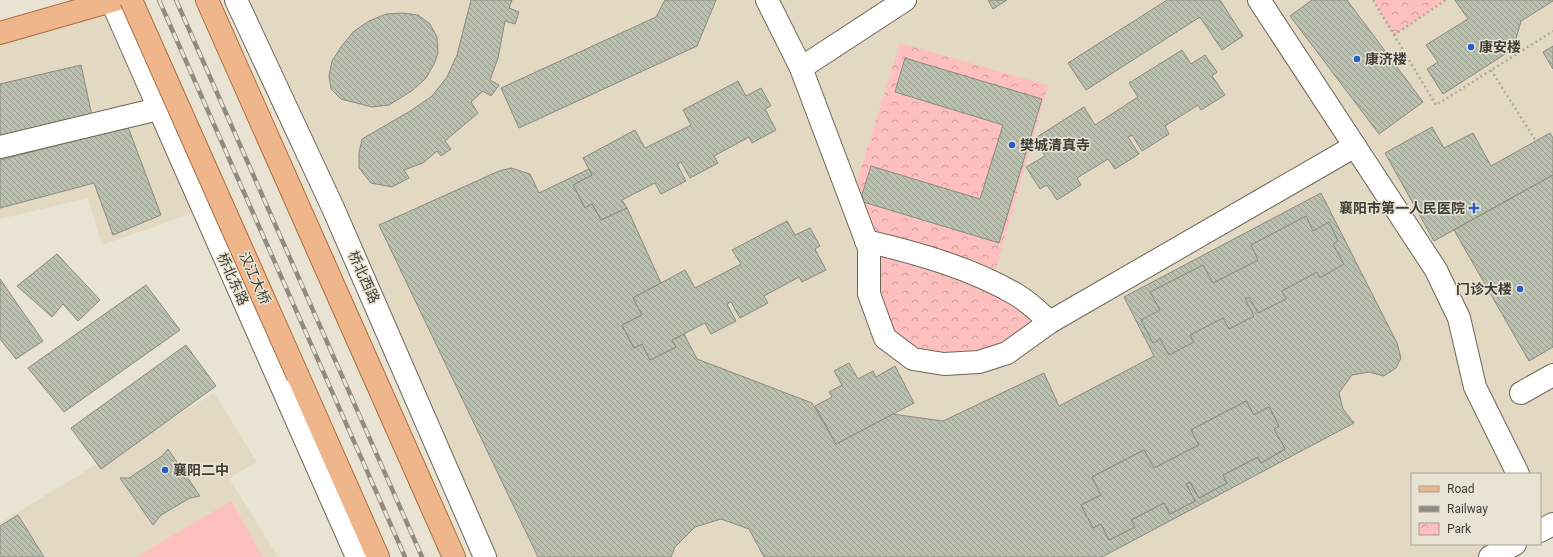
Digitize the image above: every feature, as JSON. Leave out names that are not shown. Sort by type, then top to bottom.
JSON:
[{"type":"main road","points":[[0,33],[117,0]]},
{"type":"main road","name":"汉江大桥","points":[[117,0],[378,557]]},
{"type":"main road","points":[[208,0],[454,557]]},
{"type":"street","name":"桥北东路","points":[[117,0],[158,109],[357,557]]},
{"type":"street","name":"桥北西路","points":[[236,0],[333,208],[486,557]]},
{"type":"street","points":[[767,0],[801,68],[869,248],[870,294],[885,338],[913,359],[944,364],[979,362],[1006,353],[1050,322],[1355,146]]},
{"type":"street","points":[[801,68],[905,0]]},
{"type":"street","points":[[1259,0],[1436,270],[1459,318],[1475,387],[1518,473]]},
{"type":"street","points":[[0,147],[158,109]]},
{"type":"street","points":[[866,241],[910,251],[969,272],[1017,295],[1050,322]]},
{"type":"street","points":[[1521,393],[1553,375]]},
{"type":"street","points":[[1490,557],[1512,545]]},
{"type":"path","points":[[1373,0],[1436,105],[1553,31]]},
{"type":"path","points":[[1394,35],[1446,0]]},
{"type":"path","points":[[1492,70],[1536,141]]},
{"type":"shaded area","points":[[235,0],[1553,0],[1553,526],[1541,531],[1541,473],[1411,473],[1411,545],[1513,545],[1490,557],[485,557]]},
{"type":"shaded area","points":[[99,5],[193,213],[102,245],[88,198],[0,219],[0,33]]},
{"type":"shaded area","name":"襄阳二中","points":[[214,393],[257,462],[229,478],[278,557],[0,557],[0,523]]},
{"type":"green space","points":[[1373,0],[1446,0],[1394,35]]},
{"type":"green space","points":[[900,43],[1048,85],[992,283],[1050,322],[1007,353],[944,364],[885,338],[851,201]]},
{"type":"green space","points":[[231,501],[263,557],[137,557],[148,550]]},
{"type":"building","points":[[471,0],[512,0],[509,8],[519,12],[515,24],[505,21],[498,58],[490,80],[499,85],[491,96],[483,91],[471,102],[478,113],[445,141],[451,149],[441,156],[437,151],[423,163],[404,170],[409,178],[392,187],[371,183],[359,168],[359,153],[362,139],[412,110],[432,96],[447,77],[457,55]]},
{"type":"building","points":[[665,0],[716,0],[697,46],[519,128],[501,88],[656,17]]},
{"type":"building","points":[[988,0],[1007,0],[993,9]]},
{"type":"building","points":[[1167,0],[1220,0],[1243,36],[1222,50],[1200,17],[1086,90],[1068,63]]},
{"type":"building","name":"康济楼","points":[[1312,0],[1347,0],[1423,102],[1379,134],[1290,16]]},
{"type":"building","name":"康安楼","points":[[1455,0],[1553,1],[1521,21],[1513,49],[1443,94],[1427,69],[1438,62],[1426,45],[1468,19]]},
{"type":"building","points":[[403,13],[418,15],[430,24],[437,37],[438,53],[426,78],[413,90],[389,105],[372,107],[341,99],[331,89],[329,76],[332,61],[341,47],[353,32],[369,21],[386,14]]},
{"type":"building","points":[[1553,46],[1553,69],[1543,52]]},
{"type":"building","points":[[1182,50],[1191,64],[1205,55],[1217,72],[1212,76],[1225,95],[1201,110],[1198,105],[1165,126],[1169,134],[1142,151],[1132,135],[1128,137],[1139,154],[1115,169],[1108,159],[1077,178],[1081,185],[1057,200],[1047,185],[1040,189],[1026,167],[1045,156],[1034,139],[1084,107],[1095,125],[1138,97],[1129,83]]},
{"type":"building","name":"樊城清真寺","points":[[905,58],[1042,99],[999,243],[860,201],[871,166],[980,199],[1003,125],[895,92]]},
{"type":"building","points":[[81,65],[92,116],[0,137],[0,84]]},
{"type":"building","points":[[738,81],[746,96],[761,88],[771,106],[765,109],[776,130],[752,143],[749,137],[714,156],[718,163],[690,178],[681,162],[677,164],[686,181],[661,194],[655,183],[622,200],[627,208],[601,220],[592,204],[585,208],[573,185],[592,175],[583,158],[635,130],[645,148],[691,125],[683,110]]},
{"type":"building","points":[[128,127],[161,215],[113,235],[94,183],[0,208],[0,160]]},
{"type":"building","points":[[1432,127],[1444,148],[1473,133],[1491,166],[1550,133],[1553,138],[1553,175],[1434,241],[1385,153]]},
{"type":"building","points":[[511,168],[530,174],[539,193],[589,169],[592,175],[573,185],[585,208],[592,204],[601,220],[627,208],[661,283],[633,298],[642,315],[622,325],[634,348],[642,344],[650,360],[676,347],[672,340],[684,334],[697,359],[812,403],[836,444],[892,414],[943,421],[1044,373],[1059,406],[1154,356],[1124,297],[1321,193],[1397,343],[1401,358],[1396,368],[1384,376],[1369,372],[1352,375],[1339,393],[1343,409],[1354,423],[1102,557],[764,557],[749,529],[721,519],[695,527],[675,547],[671,557],[538,557],[379,225],[499,171]],"holes":[[[1246,401],[1254,415],[1269,407],[1279,426],[1274,429],[1285,449],[1261,463],[1258,457],[1223,475],[1227,483],[1199,498],[1190,482],[1186,484],[1195,501],[1170,514],[1164,503],[1131,520],[1135,527],[1109,540],[1101,524],[1093,528],[1081,505],[1101,495],[1092,477],[1144,450],[1154,468],[1199,445],[1191,430]]]},
{"type":"building","name":"门诊大楼","points":[[1553,175],[1553,347],[1529,361],[1454,230]]},
{"type":"building","points":[[1306,216],[1313,231],[1329,222],[1338,241],[1333,244],[1344,264],[1320,278],[1317,272],[1282,291],[1286,299],[1258,313],[1249,297],[1245,299],[1254,316],[1229,329],[1223,318],[1190,335],[1194,342],[1169,355],[1160,339],[1153,343],[1141,320],[1160,310],[1150,292],[1203,265],[1213,283],[1258,260],[1251,245]]},
{"type":"building","points":[[787,221],[795,235],[810,228],[820,246],[815,249],[826,270],[802,282],[799,277],[764,296],[768,303],[740,318],[731,302],[727,304],[736,321],[711,334],[705,323],[672,340],[676,347],[650,360],[642,344],[634,348],[622,325],[642,315],[633,298],[685,270],[695,288],[741,264],[732,250]]},
{"type":"building","points":[[57,254],[100,300],[78,321],[63,304],[52,317],[17,286]]},
{"type":"building","points":[[0,279],[43,341],[16,359],[0,339]]},
{"type":"building","points":[[146,285],[180,330],[64,412],[28,368]]},
{"type":"building","points":[[186,345],[216,386],[101,469],[71,428]]},
{"type":"building","points":[[849,363],[858,379],[873,371],[876,377],[895,366],[914,403],[836,444],[815,406],[832,397],[829,392],[842,385],[834,371]]},
{"type":"building","points":[[1246,401],[1254,415],[1269,407],[1279,426],[1274,429],[1285,449],[1261,463],[1258,457],[1223,475],[1227,483],[1199,498],[1190,482],[1186,484],[1195,501],[1170,514],[1164,503],[1131,520],[1135,527],[1109,540],[1101,524],[1093,528],[1081,505],[1101,495],[1092,477],[1144,450],[1154,468],[1199,445],[1191,430]]},
{"type":"building","points":[[168,449],[200,496],[190,498],[161,515],[153,525],[120,478],[129,478],[162,456]]},
{"type":"building","points":[[18,515],[44,557],[0,557],[0,526]]},
{"type":"railway","points":[[159,0],[405,557]]},
{"type":"railway","points":[[176,0],[422,557]]},
{"type":"place","name":"康安楼","points":[[1471,47]]},
{"type":"place","name":"康济楼","points":[[1357,59]]},
{"type":"place","name":"樊城清真寺","points":[[1012,145]]},
{"type":"place","name":"襄阳市第一人民医院","points":[[1474,208]]},
{"type":"place","name":"门诊大楼","points":[[1520,289]]},
{"type":"place","name":"襄阳二中","points":[[165,470]]}]
